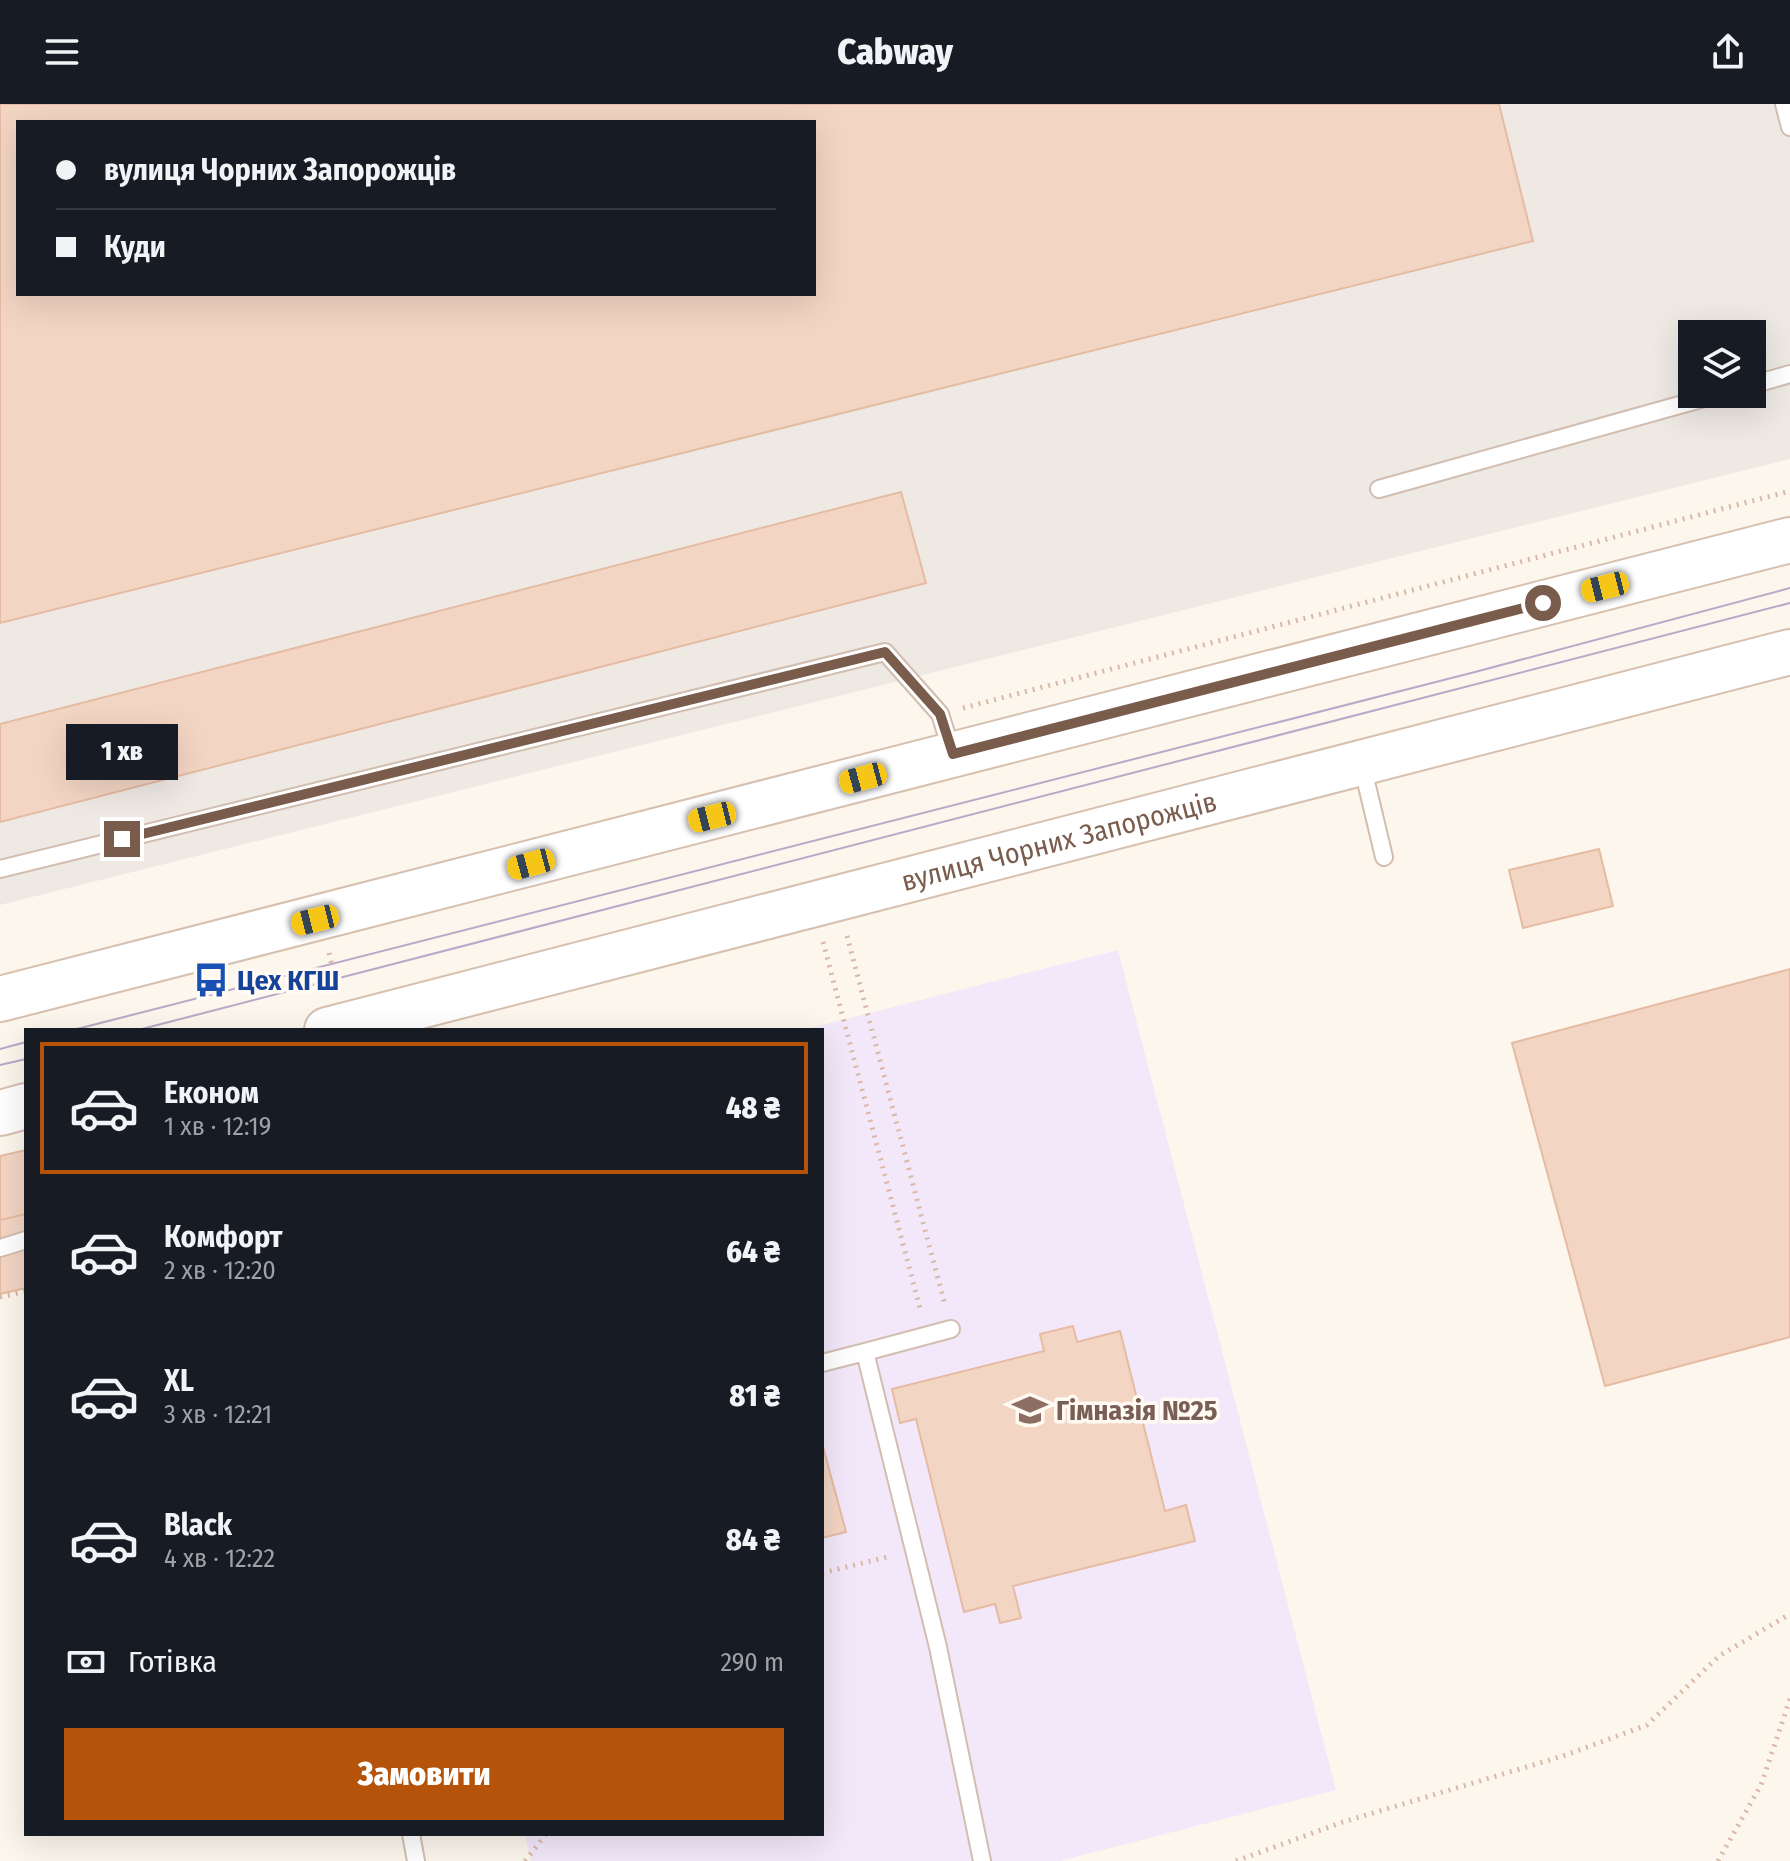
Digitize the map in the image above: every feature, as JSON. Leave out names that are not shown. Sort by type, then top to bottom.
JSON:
[{"type":"main road","points":[[0,999],[947,734],[1790,540]]},
{"type":"main road","name":"вулиця Чорних Запорожців","points":[[335,1028],[1790,652]]},
{"type":"main road","points":[[0,1113],[24,1107]]},
{"type":"lane","points":[[1784,104],[1790,127]]},
{"type":"lane","points":[[1766,381],[1790,374]]},
{"type":"lane","points":[[1379,489],[1678,405]]},
{"type":"lane","points":[[0,869],[885,652],[947,734]]},
{"type":"lane","points":[[1362,764],[1384,857]]},
{"type":"lane","points":[[0,1248],[24,1241]]},
{"type":"lane","points":[[824,1362],[951,1329]]},
{"type":"lane","points":[[865,1352],[914,1550],[982,1861]]},
{"type":"lane","points":[[411,1836],[416,1861]]},
{"type":"path","points":[[947,734],[1790,491]]},
{"type":"path","points":[[825,903],[951,1329]]},
{"type":"path","points":[[825,903],[927,1335]]},
{"type":"path","points":[[0,1297],[24,1291]]},
{"type":"path","points":[[824,1572],[914,1550]]},
{"type":"path","points":[[1236,1861],[1343,1822],[1563,1756],[1647,1725],[1719,1656],[1790,1614]]},
{"type":"path","points":[[1718,1861],[1761,1785],[1790,1699]]},
{"type":"path","points":[[525,1861],[544,1836]]},
{"type":"shaded area","points":[[0,104],[1790,104],[1790,459],[0,905]]},
{"type":"shaded area","name":"Гімназія №25","points":[[1118,950],[1336,1790],[1060,1861],[531,1861],[525,1836],[824,1836],[824,1028],[810,1028]]},
{"type":"building","points":[[0,104],[1499,104],[1533,241],[0,623]]},
{"type":"building","points":[[901,492],[926,583],[0,822],[0,724]]},
{"type":"building","points":[[1599,849],[1613,906],[1523,928],[1509,870]]},
{"type":"building","points":[[1790,969],[1790,1337],[1605,1386],[1512,1043]]},
{"type":"building","points":[[24,1150],[24,1214],[0,1220],[0,1156]]},
{"type":"building","points":[[24,1214],[24,1288],[0,1294],[0,1220]]},
{"type":"building","points":[[1073,1326],[1077,1342],[1120,1331],[1165,1511],[1186,1505],[1195,1541],[1013,1586],[1021,1618],[1000,1623],[995,1604],[964,1612],[916,1419],[900,1423],[892,1389],[1044,1351],[1040,1334]]},
{"type":"building","points":[[824,1450],[846,1532],[824,1538]]},
{"type":"tram line","points":[[81,1028],[1475,672],[1790,588]]},
{"type":"tram line","points":[[146,1028],[1790,603]]},
{"type":"tram line","points":[[0,1049],[24,1043]]},
{"type":"tram line","points":[[0,1065],[24,1059]]},
{"type":"place","name":"Цех КГШ","points":[[211,980]]},
{"type":"place","name":"Гімназія №25","points":[[1030,1410]]},
{"type":"route","points":[[122,839],[885,652],[940,714],[953,754],[1543,603]]}]
